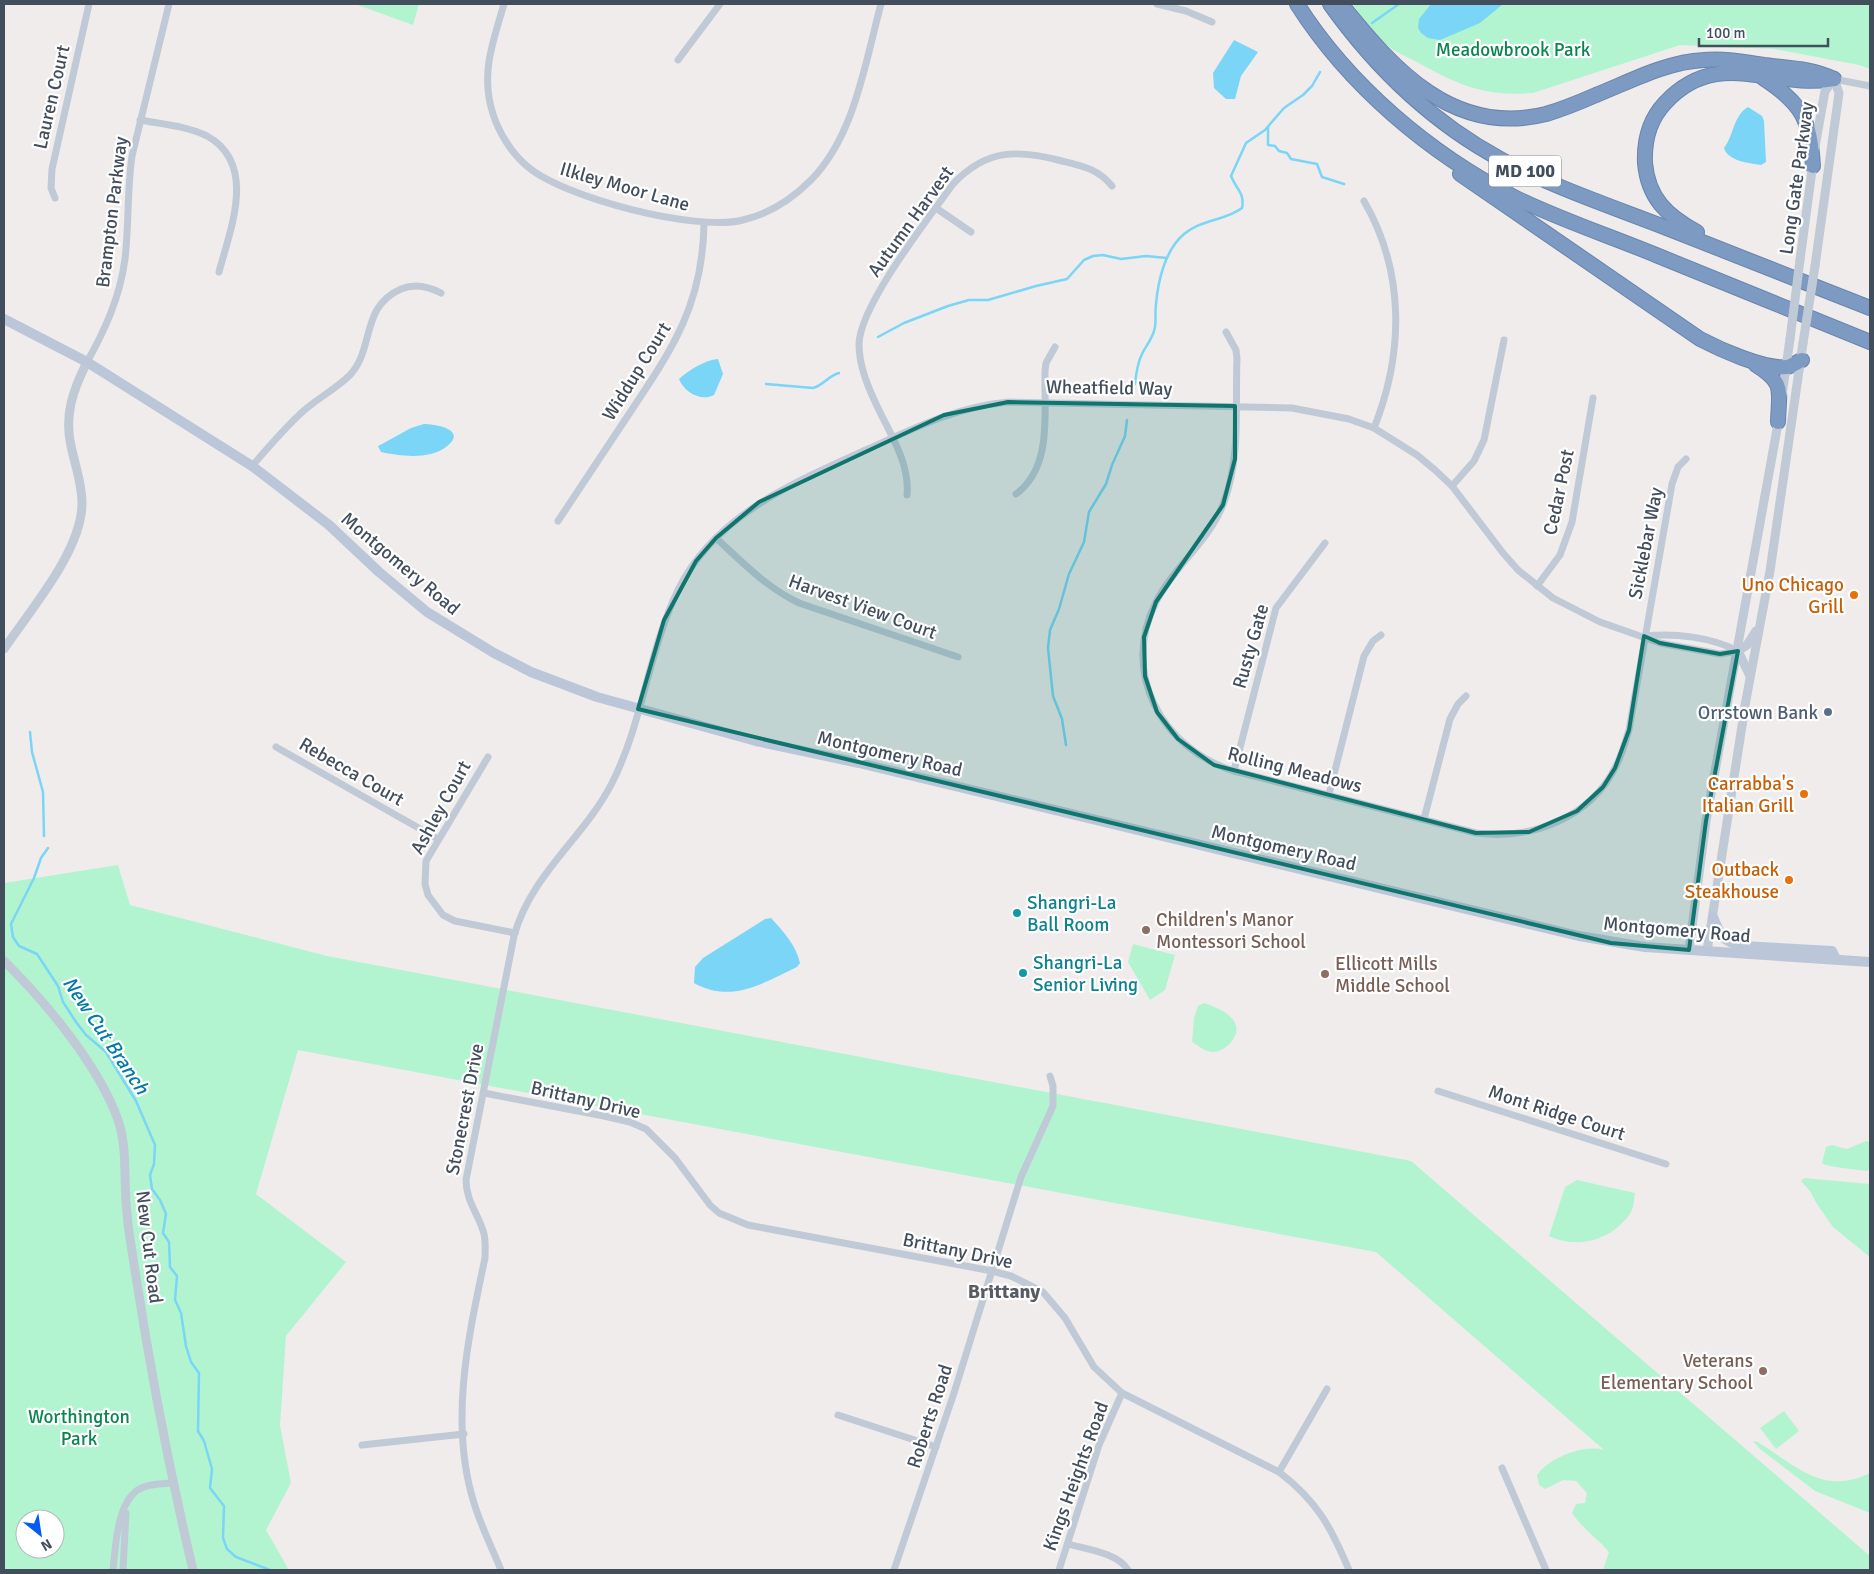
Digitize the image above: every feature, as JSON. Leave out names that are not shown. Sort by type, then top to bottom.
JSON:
[{"type":"highway","name":"MD 100","points":[[1297,4],[1324,41],[1377,100],[1409,128],[1460,165],[1516,198],[1870,342]]},
{"type":"highway","name":"MD 100","points":[[1330,4],[1371,57],[1394,80],[1426,109],[1502,160],[1563,187],[1870,308]]},
{"type":"highway","points":[[1341,4],[1402,73],[1425,91],[1450,105],[1475,114],[1501,118],[1545,114],[1670,66],[1703,60],[1738,61],[1820,72],[1834,79]]},
{"type":"highway","points":[[1767,268],[1677,221],[1655,198],[1649,183],[1645,153],[1652,122],[1661,107],[1673,94],[1701,76],[1739,72],[1818,82],[1834,79]]},
{"type":"highway","points":[[1760,76],[1780,89],[1801,113],[1810,134],[1812,166]]},
{"type":"highway","points":[[1409,128],[1441,160],[1525,220],[1700,339],[1749,360],[1771,374],[1776,380],[1779,391],[1778,422]]},
{"type":"highway","points":[[1749,360],[1786,367],[1802,360]]},
{"type":"main road","name":"Montgomery Road","points":[[4,319],[87,362],[252,466],[329,525],[405,594],[458,633],[538,675],[597,698],[756,741],[897,772],[1571,934],[1611,942],[1689,950],[1870,962]]},
{"type":"main road","points":[[1713,917],[1722,938],[1727,943],[1742,946],[1832,951],[1836,959]]},
{"type":"street","name":"Lauren Court","points":[[54,198],[51,188],[52,169],[89,4]]},
{"type":"street","name":"Brampton Parkway","points":[[87,362],[105,329],[120,282],[127,235],[129,178],[140,120],[169,4]]},
{"type":"street","name":"Ilkley Moor Lane","points":[[504,4],[489,54],[487,85],[494,116],[502,135],[526,166],[556,185],[574,192],[664,217],[704,223],[743,220],[760,215],[778,206],[811,180],[836,145],[848,119],[881,4]]},
{"type":"street","points":[[678,60],[720,4]]},
{"type":"street","points":[[1157,4],[1186,11],[1212,22]]},
{"type":"street","points":[[1834,79],[1870,86]]},
{"type":"street","name":"Long Gate Parkway","points":[[1689,950],[1706,820],[1735,672],[1778,422],[1812,166],[1825,90],[1834,79]]},
{"type":"street","name":"Long Gate Parkway","points":[[1707,951],[1802,360],[1839,93],[1834,79]]},
{"type":"street","points":[[140,120],[188,129],[207,136],[219,145],[229,159],[238,187],[236,204],[219,272]]},
{"type":"street","name":"Autumn Harvest","points":[[907,495],[906,467],[864,373],[859,344],[862,329],[873,302],[936,208],[964,173],[990,158],[1004,154],[1037,154],[1088,167],[1105,178],[1112,186]]},
{"type":"street","points":[[1364,202],[1379,232],[1392,272],[1397,319],[1394,364],[1384,403],[1374,428]]},
{"type":"street","points":[[936,208],[972,232]]},
{"type":"street","name":"Widdup Court","points":[[558,521],[666,360],[682,328],[691,307],[701,269],[704,223]]},
{"type":"street","points":[[252,466],[299,415],[349,375],[356,367],[371,321],[378,306],[386,298],[395,292],[414,286],[432,289],[441,293]]},
{"type":"street","name":"Rolling Meadows","points":[[1226,332],[1236,350],[1237,359],[1235,459],[1223,505],[1209,530],[1156,602],[1144,637],[1143,656],[1150,695],[1166,726],[1178,740],[1201,758],[1234,771],[1476,833],[1512,835],[1545,828],[1577,811],[1603,787],[1620,758],[1629,730],[1644,636]]},
{"type":"street","points":[[1452,486],[1474,461],[1484,440],[1504,340]]},
{"type":"street","points":[[1016,494],[1030,483],[1040,461],[1044,437],[1046,363],[1055,347]]},
{"type":"street","points":[[4,649],[60,568],[79,524],[82,504],[79,477],[68,427],[69,406],[74,387],[87,362]]},
{"type":"street","name":"Cedar Post","points":[[1537,586],[1560,555],[1570,531],[1593,398]]},
{"type":"street","name":"Wheatfield Way","points":[[638,709],[664,620],[679,588],[696,561],[716,538],[759,502],[920,425],[963,409],[1008,402],[1292,408],[1320,412],[1374,428],[1417,455],[1452,486],[1503,553],[1537,586],[1553,598],[1584,615],[1660,643],[1720,654],[1738,651]]},
{"type":"street","name":"Sicklebar Way","points":[[1644,636],[1672,484],[1678,467],[1686,459]]},
{"type":"street","name":"Harvest View Court","points":[[716,538],[770,587],[784,596],[799,603],[958,657]]},
{"type":"street","name":"Rusty Gate","points":[[1234,771],[1276,608],[1325,543]]},
{"type":"street","points":[[1735,672],[1744,661],[1755,654],[1749,642],[1743,621]]},
{"type":"street","points":[[1750,679],[1744,661],[1738,651],[1749,642],[1760,624]]},
{"type":"street","name":"Wheatfield Way","points":[[1644,636],[1666,634],[1695,638],[1723,643],[1738,651]]},
{"type":"street","points":[[1329,794],[1364,656],[1373,641],[1381,635]]},
{"type":"street","points":[[1424,819],[1450,719],[1458,704],[1466,696]]},
{"type":"street","name":"Stonecrest Drive","points":[[501,1570],[474,1504],[466,1462],[464,1362],[485,1244],[484,1233],[469,1202],[466,1180],[520,914],[533,891],[586,823],[612,783],[630,739],[638,709]]},
{"type":"street","name":"Rebecca Court","points":[[276,747],[438,839]]},
{"type":"street","name":"Ashley Court","points":[[488,757],[438,839],[426,861],[424,872],[428,896],[443,915],[455,921],[515,933]]},
{"type":"street","name":"New Cut Road","points":[[4,961],[54,1017],[79,1049],[104,1091],[122,1133],[128,1228],[172,1483],[193,1570]]},
{"type":"street","name":"Roberts Road","points":[[894,1570],[936,1447],[1021,1177],[1054,1106],[1053,1086],[1050,1076]]},
{"type":"street","name":"Mont Ridge Court","points":[[1438,1091],[1666,1164]]},
{"type":"street","name":"Brittany Drive","points":[[484,1093],[604,1116],[630,1122],[646,1129],[675,1158],[710,1205],[732,1220],[748,1225],[992,1271],[1028,1284],[1043,1292],[1054,1303],[1094,1367],[1122,1393],[1279,1472],[1300,1488],[1312,1501],[1334,1537],[1349,1570]]},
{"type":"street","points":[[1279,1472],[1327,1388]]},
{"type":"street","name":"Kings Heights Road","points":[[1059,1570],[1099,1445],[1122,1393]]},
{"type":"street","points":[[838,1415],[936,1447]]},
{"type":"street","points":[[362,1445],[464,1434]]},
{"type":"street","points":[[1502,1468],[1546,1570]]},
{"type":"street","points":[[113,1570],[119,1526],[132,1495],[140,1489],[172,1483]]},
{"type":"street","points":[[123,1570],[126,1507]]},
{"type":"street","points":[[1068,1544],[1110,1557],[1121,1562],[1128,1570]]},
{"type":"highlighted area","points":[[1008,402],[1235,406],[1235,459],[1223,505],[1156,602],[1144,637],[1145,676],[1157,712],[1178,739],[1214,765],[1476,833],[1529,832],[1577,811],[1603,787],[1615,768],[1629,730],[1644,636],[1660,643],[1720,654],[1738,651],[1706,821],[1689,950],[1611,943],[638,709],[664,620],[696,561],[716,538],[759,502],[944,415]]},
{"type":"green space","points":[[355,4],[419,4],[413,25]]},
{"type":"green space","name":"Meadowbrook Park","points":[[1353,4],[1870,4],[1870,69],[1859,65],[1774,49],[1680,45],[1533,93],[1500,93],[1472,88],[1459,83],[1394,50],[1373,31]]},
{"type":"green space","name":"Worthington Park","points":[[118,865],[130,905],[327,956],[1411,1161],[1870,1556],[1870,1570],[1603,1570],[1609,1552],[1572,1513],[1576,1504],[1585,1503],[1587,1493],[1576,1481],[1563,1480],[1545,1489],[1539,1485],[1537,1475],[1550,1463],[1568,1454],[1587,1449],[1604,1450],[1376,1252],[298,1050],[256,1194],[346,1262],[286,1336],[280,1425],[291,1483],[266,1530],[289,1570],[4,1570],[4,883]]},
{"type":"green space","points":[[1133,944],[1175,955],[1165,990],[1150,1000],[1128,962]]},
{"type":"green space","points":[[1204,1003],[1224,1012],[1234,1021],[1236,1026],[1235,1037],[1228,1046],[1218,1051],[1207,1051],[1192,1042],[1194,1018],[1198,1006]]},
{"type":"green space","points":[[1866,1141],[1870,1142],[1870,1169],[1867,1171],[1822,1163],[1826,1147],[1832,1145],[1847,1149]]},
{"type":"green space","points":[[1804,1178],[1870,1184],[1870,1257],[1833,1227],[1810,1191],[1801,1181]]},
{"type":"green space","points":[[1577,1180],[1635,1193],[1631,1212],[1615,1230],[1605,1236],[1583,1242],[1560,1240],[1549,1236],[1565,1187]]},
{"type":"green space","points":[[1784,1411],[1799,1431],[1776,1449],[1760,1428]]},
{"type":"green space","points":[[1753,1441],[1758,1442],[1798,1468],[1824,1480],[1854,1479],[1870,1473],[1870,1513],[1815,1491],[1760,1449]]},
{"type":"water","points":[[1431,4],[1503,4],[1480,23],[1440,40],[1428,38],[1418,28],[1419,19]]},
{"type":"water","points":[[1234,40],[1258,52],[1241,76],[1235,99],[1226,99],[1214,88],[1213,73]]},
{"type":"water","points":[[1748,107],[1762,116],[1764,121],[1766,162],[1761,165],[1734,159],[1724,148],[1736,120]]},
{"type":"water","points":[[718,359],[723,374],[714,395],[709,397],[699,396],[689,392],[681,384],[679,379],[687,372],[703,363]]},
{"type":"water","points":[[424,424],[448,429],[454,436],[452,441],[446,447],[431,454],[405,456],[381,452],[378,446],[411,428]]},
{"type":"water","points":[[771,918],[792,944],[800,963],[797,967],[747,989],[721,992],[694,983],[695,967],[703,958],[765,919]]},
{"type":"waterway","points":[[1372,23],[1399,4]]},
{"type":"waterway","points":[[1135,384],[1139,362],[1154,331],[1159,286],[1167,257],[1172,248],[1191,229],[1242,208],[1241,195],[1231,176],[1246,143],[1265,130],[1284,108],[1303,95],[1312,86],[1320,72]]},
{"type":"waterway","points":[[1268,127],[1268,145],[1275,146],[1279,151],[1287,153],[1291,159],[1317,164],[1322,177],[1344,184]]},
{"type":"waterway","points":[[878,337],[904,323],[948,306],[969,300],[988,300],[1067,279],[1084,260],[1093,256],[1103,255],[1121,259],[1146,256],[1167,258]]},
{"type":"waterway","points":[[766,384],[813,388],[839,373]]},
{"type":"waterway","points":[[1066,745],[1062,719],[1053,696],[1048,648],[1050,630],[1059,609],[1069,574],[1084,542],[1089,512],[1106,484],[1125,436],[1127,420]]},
{"type":"waterway","points":[[30,732],[32,752],[43,792],[44,836]]},
{"type":"waterway","name":"New Cut Branch","points":[[48,848],[41,858],[34,878],[11,924],[13,937],[19,946],[37,954],[58,986],[63,1002],[76,1022],[86,1035],[106,1052],[136,1101],[155,1145],[154,1164],[150,1175],[152,1189],[160,1200],[166,1214],[163,1233],[169,1242],[170,1267],[177,1276],[175,1300],[181,1313],[186,1346],[191,1362],[199,1373],[198,1431],[204,1441],[212,1469],[210,1488],[224,1506],[223,1538],[227,1549],[236,1557],[270,1570]]},
{"type":"place","name":"Uno Chicago Grill","points":[[1854,595]]},
{"type":"place","name":"Orrstown Bank","points":[[1828,712]]},
{"type":"place","name":"Carrabba's Italian Grill","points":[[1804,794]]},
{"type":"place","name":"Outback Steakhouse","points":[[1789,880]]},
{"type":"place","name":"Shangri-La Ball Room","points":[[1017,913]]},
{"type":"place","name":"Children's Manor Montessori School","points":[[1146,930]]},
{"type":"place","name":"Shangri-La Senior Living","points":[[1023,973]]},
{"type":"place","name":"Ellicott Mills Middle School","points":[[1325,974]]},
{"type":"place","name":"Veterans Elementary School","points":[[1763,1371]]},
{"type":"district","name":"Brittany","points":[[1004,1291]]}]
